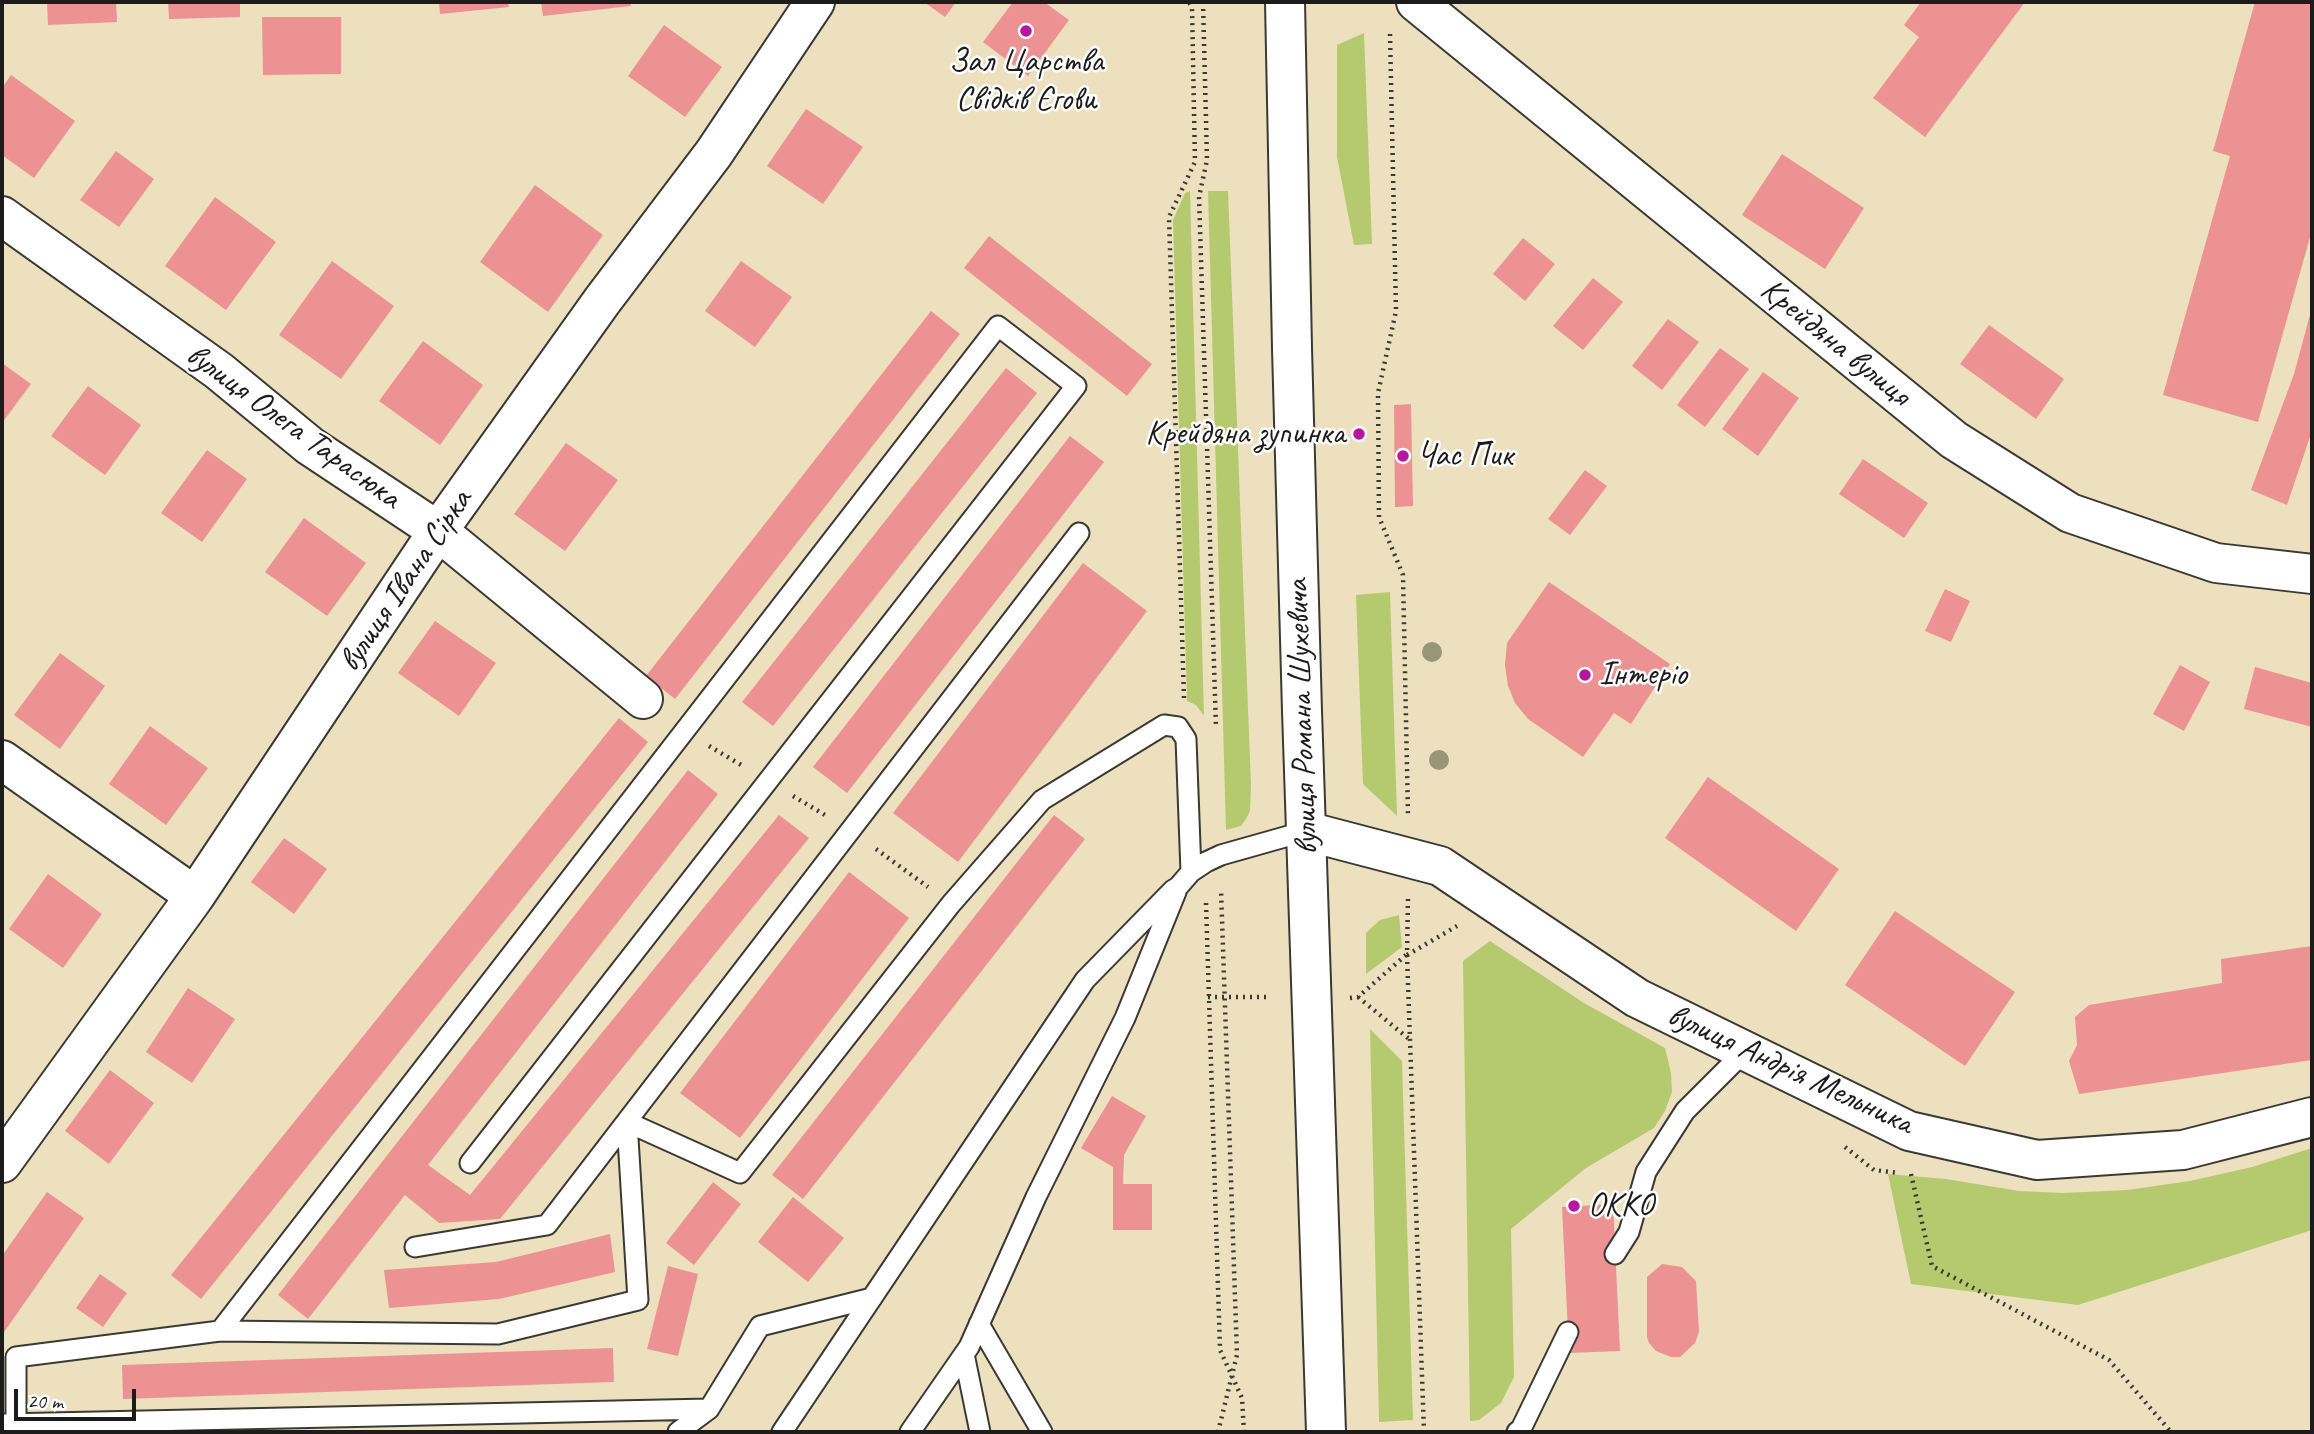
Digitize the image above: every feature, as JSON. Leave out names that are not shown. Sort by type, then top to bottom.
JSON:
[{"type":"street","name":"вулиця Івана Сірка","points":[[2,1163],[195,896],[438,531],[602,301],[714,153],[815,2]]},
{"type":"street","name":"вулиця Романа Шухевича","points":[[1285,2],[1292,348],[1326,1432]]},
{"type":"street","name":"Крейдяна вулиця","points":[[1416,2],[1954,440],[2070,513],[2216,563],[2312,574]]},
{"type":"street","name":"вулиця Олега Тарасюка","points":[[2,216],[219,371],[310,446],[438,531],[643,699]]},
{"type":"street","points":[[2,760],[195,896]]},
{"type":"street","name":"вулиця Андрія Мельника","points":[[1307,831],[1440,866],[1637,998],[1909,1131],[2037,1160],[2183,1150],[2312,1117]]},
{"type":"lane","points":[[220,1331],[998,326],[1076,386],[470,1163]]},
{"type":"lane","points":[[415,1247],[547,1225],[1079,533]]},
{"type":"lane","points":[[627,1122],[740,1173],[951,904],[1042,800],[1164,725],[1178,727],[1186,739],[1191,872]]},
{"type":"lane","points":[[782,1432],[1085,980],[1191,872],[1221,855],[1307,831]]},
{"type":"lane","points":[[910,1432],[964,1354],[979,1324],[1036,1197],[1125,1018],[1178,887]]},
{"type":"lane","points":[[1615,1254],[1629,1232],[1646,1172],[1685,1111],[1745,1051]]},
{"type":"lane","points":[[627,1122],[638,1300],[498,1334],[220,1331],[16,1357],[9,1423],[709,1409]]},
{"type":"lane","points":[[692,1432],[760,1326],[872,1298]]},
{"type":"lane","points":[[979,1324],[1042,1432]]},
{"type":"lane","points":[[1517,1432],[1521,1429],[1568,1332]]},
{"type":"lane","points":[[964,1354],[980,1432]]},
{"type":"lane","points":[[923,1432],[928,1407]]},
{"type":"lane","points":[[678,1432],[709,1409]]},
{"type":"path","points":[[1203,2],[1208,160],[1199,197],[1216,735]]},
{"type":"path","points":[[1390,29],[1396,311],[1378,393],[1378,517],[1403,575],[1409,857],[1409,1039],[1424,1432]]},
{"type":"path","points":[[684,732],[851,830],[951,904]]},
{"type":"path","points":[[1218,1432],[1237,1355],[1221,855]]},
{"type":"path","points":[[1409,1039],[1358,997],[1407,954],[1466,921]]},
{"type":"path","points":[[1843,1146],[1874,1170],[1925,1175]]},
{"type":"path","points":[[1911,1174],[1932,1266],[2109,1360],[2171,1432]]},
{"type":"green space","points":[[1364,33],[1372,244],[1354,245],[1337,157],[1337,45]]},
{"type":"green space","points":[[1190,191],[1204,716],[1196,705],[1187,701],[1173,220],[1185,193]]},
{"type":"green space","points":[[1208,191],[1228,191],[1251,786],[1250,811],[1246,819],[1241,826],[1226,830]]},
{"type":"green space","points":[[1390,592],[1397,816],[1363,784],[1356,595]]},
{"type":"green space","points":[[1399,915],[1402,947],[1366,974],[1366,933],[1380,920]]},
{"type":"green space","points":[[1490,941],[1584,1003],[1665,1048],[1672,1092],[1665,1111],[1654,1128],[1586,1168],[1511,1229],[1514,1377],[1501,1403],[1479,1420],[1470,1421],[1463,961]]},
{"type":"green space","points":[[1370,1029],[1402,1061],[1413,1420],[1379,1422]]},
{"type":"green space","points":[[2312,1148],[2312,1230],[2078,1305],[1911,1284],[1888,1174],[1946,1179],[2019,1191],[2063,1193],[2127,1190],[2190,1181],[2252,1167]]},
{"type":"building","points":[[47,2],[116,2],[117,22],[48,25]]},
{"type":"building","points":[[168,2],[240,2],[240,17],[169,19]]},
{"type":"building","points":[[439,2],[508,2],[509,7],[440,14]]},
{"type":"building","points":[[541,2],[630,2],[631,6],[543,16]]},
{"type":"building","points":[[924,2],[956,2],[945,17]]},
{"type":"building","name":"Зал Царства Свідків Єгови","points":[[1013,2],[1044,2],[1069,20],[1028,76],[983,42]]},
{"type":"building","points":[[1921,2],[2025,2],[1925,137],[1873,98],[1919,37],[1904,25]]},
{"type":"building","points":[[2255,2],[2312,2],[2312,230],[2258,422],[2163,395],[2230,156],[2213,151]]},
{"type":"building","points":[[262,17],[341,17],[341,74],[263,75]]},
{"type":"building","points":[[664,25],[722,67],[685,117],[628,76]]},
{"type":"building","points":[[11,75],[75,121],[34,178],[2,155],[2,88]]},
{"type":"building","points":[[806,109],[863,147],[823,204],[767,166]]},
{"type":"building","points":[[116,151],[154,179],[119,227],[80,200]]},
{"type":"building","points":[[1782,154],[1864,208],[1825,269],[1742,215]]},
{"type":"building","points":[[535,185],[603,235],[548,312],[480,262]]},
{"type":"building","points":[[215,197],[276,242],[226,310],[165,266]]},
{"type":"building","points":[[989,236],[1152,364],[1127,396],[964,268]]},
{"type":"building","points":[[1523,238],[1555,264],[1525,301],[1493,274]]},
{"type":"building","points":[[332,261],[394,306],[341,379],[279,335]]},
{"type":"building","points":[[741,261],[792,297],[755,347],[705,311]]},
{"type":"building","points":[[1593,278],[1623,302],[1583,350],[1553,326]]},
{"type":"building","points":[[931,311],[960,334],[675,699],[646,676]]},
{"type":"building","points":[[2311,311],[2312,431],[2287,505],[2251,490],[2294,374]]},
{"type":"building","points":[[1668,319],[1699,342],[1662,390],[1632,366]]},
{"type":"building","points":[[1989,325],[2064,379],[2036,419],[1960,364]]},
{"type":"building","points":[[423,341],[483,385],[440,445],[379,401]]},
{"type":"building","points":[[1720,348],[1749,369],[1705,427],[1677,405]]},
{"type":"building","points":[[2,363],[31,384],[2,423]]},
{"type":"building","points":[[1006,368],[1037,393],[773,726],[742,702]]},
{"type":"building","points":[[1763,372],[1799,398],[1758,456],[1722,429]]},
{"type":"building","points":[[88,386],[141,425],[105,475],[51,436]]},
{"type":"building","name":"Час Пик","points":[[1411,404],[1413,506],[1395,507],[1394,405]]},
{"type":"building","points":[[1070,436],[1104,462],[847,793],[813,767]]},
{"type":"building","points":[[566,443],[618,480],[565,551],[514,514]]},
{"type":"building","points":[[207,450],[247,479],[202,542],[161,513]]},
{"type":"building","points":[[1863,459],[1928,503],[1904,538],[1839,494]]},
{"type":"building","points":[[1585,470],[1607,486],[1570,535],[1548,519]]},
{"type":"building","points":[[304,518],[366,563],[327,616],[265,572]]},
{"type":"building","points":[[1083,563],[1147,611],[958,862],[893,813]]},
{"type":"building","name":"Інтеріо","points":[[1549,582],[1670,664],[1631,724],[1614,713],[1583,757],[1528,719],[1515,703],[1508,686],[1505,665],[1507,643]]},
{"type":"building","points":[[1945,589],[1970,601],[1951,642],[1925,631]]},
{"type":"building","points":[[435,621],[496,663],[459,716],[398,673]]},
{"type":"building","points":[[60,653],[105,686],[60,749],[14,715]]},
{"type":"building","points":[[2180,665],[2210,682],[2184,731],[2153,714]]},
{"type":"building","points":[[2255,667],[2312,683],[2312,727],[2244,709]]},
{"type":"building","points":[[619,718],[648,742],[201,1299],[171,1275]]},
{"type":"building","points":[[150,726],[208,768],[166,825],[109,784]]},
{"type":"building","points":[[688,770],[718,794],[428,1165],[470,1195],[779,815],[809,838],[500,1219],[439,1223],[405,1195],[308,1319],[278,1295]]},
{"type":"building","points":[[1708,777],[1839,869],[1796,931],[1665,838]]},
{"type":"building","points":[[1054,815],[1085,839],[803,1199],[772,1175]]},
{"type":"building","points":[[284,838],[327,869],[294,914],[251,882]]},
{"type":"building","points":[[849,872],[909,918],[740,1138],[680,1093]]},
{"type":"building","points":[[48,874],[102,914],[63,968],[9,929]]},
{"type":"building","points":[[1895,911],[2015,992],[1965,1066],[1845,985]]},
{"type":"building","points":[[2312,946],[2312,1060],[2079,1094],[2069,1061],[2077,1045],[2075,1017],[2089,1005],[2222,983],[2221,959]]},
{"type":"building","points":[[188,988],[235,1019],[192,1083],[146,1052]]},
{"type":"building","points":[[110,1070],[154,1103],[109,1164],[65,1131]]},
{"type":"building","points":[[1112,1096],[1146,1116],[1124,1155],[1123,1184],[1152,1184],[1152,1230],[1113,1230],[1113,1167],[1081,1148]]},
{"type":"building","points":[[713,1182],[741,1204],[694,1265],[666,1243]]},
{"type":"building","points":[[47,1192],[84,1218],[2,1335],[2,1256]]},
{"type":"building","points":[[793,1197],[844,1238],[808,1282],[758,1242]]},
{"type":"building","points":[[1613,1204],[1620,1351],[1569,1353],[1562,1207]]},
{"type":"building","points":[[610,1234],[615,1272],[499,1299],[389,1308],[384,1270],[496,1262]]},
{"type":"building","points":[[1662,1264],[1682,1267],[1696,1281],[1699,1332],[1695,1343],[1680,1357],[1671,1357],[1656,1351],[1647,1337],[1647,1277]]},
{"type":"building","points":[[668,1266],[698,1274],[678,1356],[647,1349]]},
{"type":"building","points":[[100,1274],[127,1293],[103,1327],[76,1308]]},
{"type":"building","points":[[613,1348],[614,1382],[123,1399],[122,1365]]},
{"type":"place","name":"Зал Царства Свідків Єгови","points":[[1026,31]]},
{"type":"place","name":"Крейдяна зупинка","points":[[1359,434]]},
{"type":"place","name":"Час Пик","points":[[1403,456]]},
{"type":"place","name":"Інтеріо","points":[[1585,675]]},
{"type":"place","name":"ОККО","points":[[1574,1206]]}]
